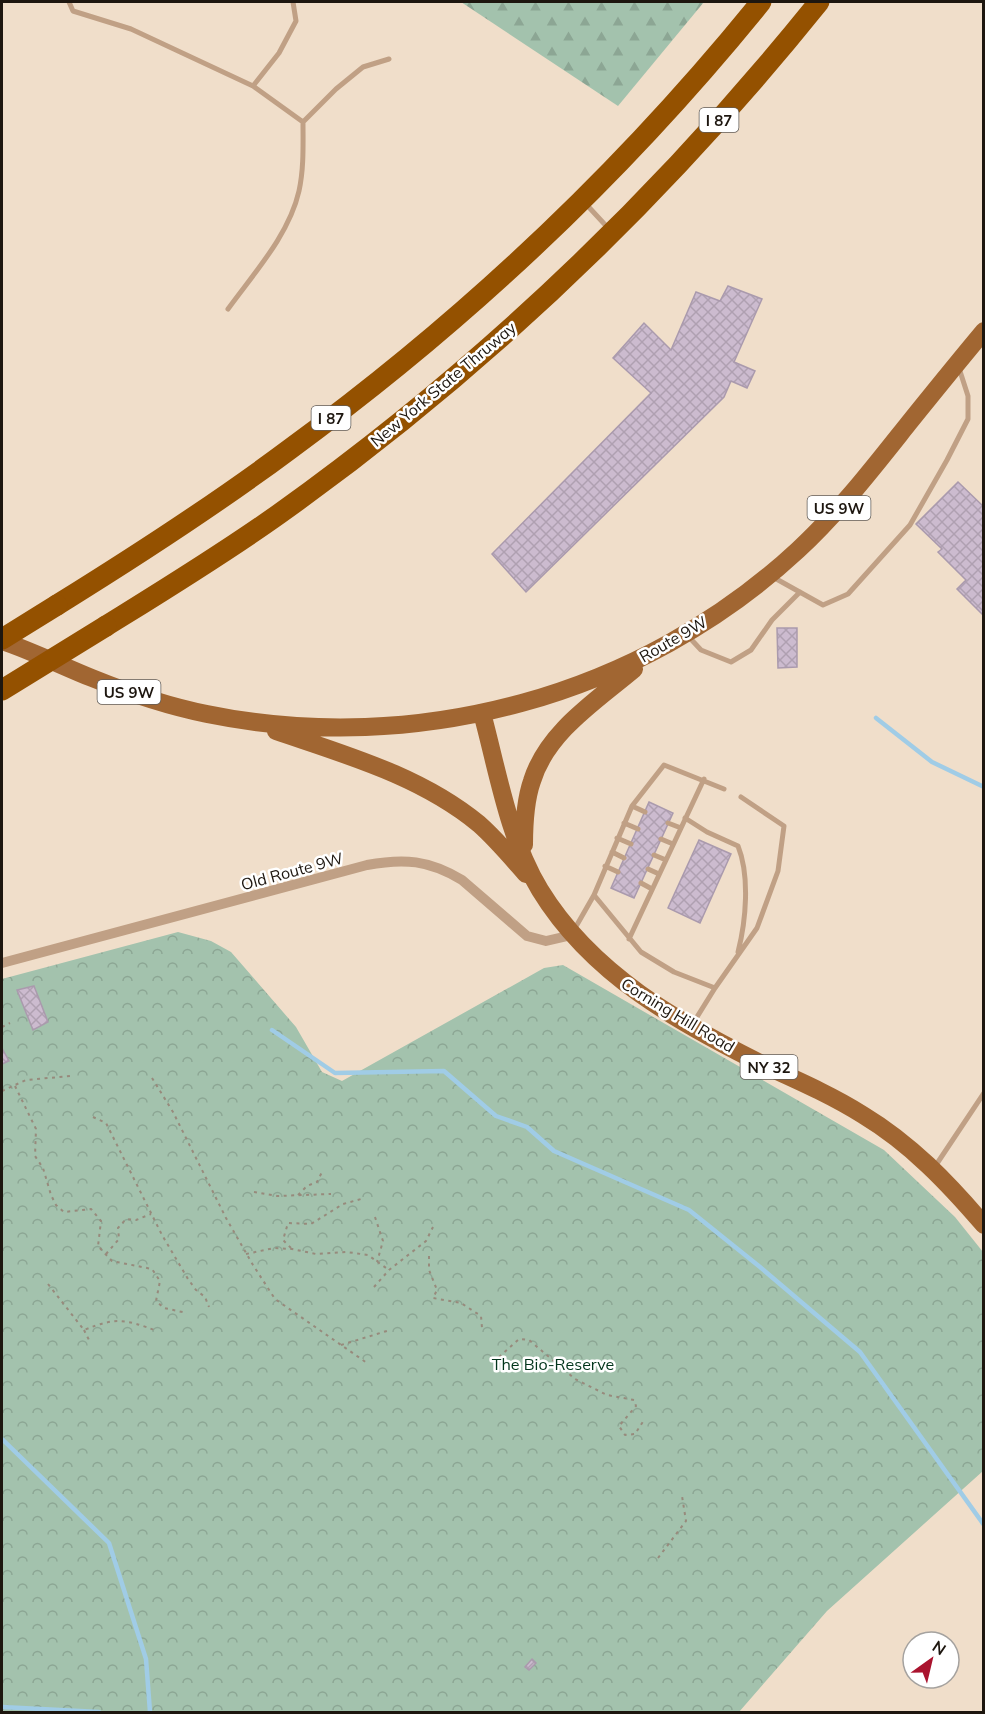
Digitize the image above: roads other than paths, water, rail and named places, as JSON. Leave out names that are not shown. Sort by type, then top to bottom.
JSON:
[{"type":"highway","name":"I 87","points":[[5,641],[208,508],[334,417],[454,318],[582,200],[675,102],[761,2]]},
{"type":"highway","name":"New York State Thruway","points":[[2,690],[106,627],[243,539],[361,452],[483,352],[612,233],[736,101],[819,2]]},
{"type":"main road","name":"Route 9W","points":[[249,721],[297,726],[363,727],[424,723],[482,713],[520,704],[589,681],[660,648],[729,606],[799,549],[845,501],[984,331]]},
{"type":"main road","name":"US 9W","points":[[5,641],[141,697],[206,714],[249,721]]},
{"type":"main road","points":[[524,856],[524,820],[529,791],[535,772],[545,753],[563,730],[660,648]]},
{"type":"main road","name":"Corning Hill Road","points":[[482,713],[510,817],[524,856],[539,887],[572,934],[615,976],[691,1027],[856,1110],[905,1144],[933,1169],[984,1225]]},
{"type":"main road","name":"NY 32","points":[[249,721],[383,769],[444,799],[490,835],[539,887]]},
{"type":"street","name":"Old Route 9W","points":[[2,963],[392,861],[412,861],[435,866],[450,873],[462,880],[527,936],[546,941],[572,934]]},
{"type":"lane","points":[[69,2],[73,11],[130,29],[253,86],[303,122]]},
{"type":"lane","points":[[253,86],[279,53],[296,21],[293,2]]},
{"type":"lane","points":[[228,309],[282,234],[299,192],[304,153],[303,122],[336,89],[363,67],[388,59]]},
{"type":"lane","points":[[582,200],[612,233]]},
{"type":"lane","points":[[769,575],[823,605],[848,594],[910,525],[968,419],[968,396],[958,363]]},
{"type":"lane","points":[[685,633],[701,650],[731,662],[751,650],[772,620],[800,592]]},
{"type":"lane","points":[[572,934],[594,894],[632,806],[664,765],[704,779],[724,789]]},
{"type":"lane","points":[[629,939],[704,779]]},
{"type":"lane","points":[[691,1027],[757,928],[778,871],[784,826],[741,796]]},
{"type":"lane","points":[[632,806],[645,812]]},
{"type":"lane","points":[[685,818],[707,832],[738,846],[744,861],[743,932],[737,957]]},
{"type":"lane","points":[[624,823],[638,829]]},
{"type":"lane","points":[[668,823],[681,828]]},
{"type":"lane","points":[[617,838],[631,844]]},
{"type":"lane","points":[[661,839],[673,844]]},
{"type":"lane","points":[[612,852],[624,858]]},
{"type":"lane","points":[[654,855],[666,860]]},
{"type":"lane","points":[[605,866],[618,873]]},
{"type":"lane","points":[[648,869],[659,874]]},
{"type":"lane","points":[[641,883],[652,889]]},
{"type":"lane","points":[[594,894],[641,952],[674,972],[715,988]]},
{"type":"lane","points":[[933,1169],[984,1092]]},
{"type":"waterway","points":[[876,718],[932,762],[984,787]]},
{"type":"waterway","points":[[272,1030],[335,1073],[444,1071],[496,1116],[527,1127],[554,1151],[689,1210],[860,1352],[984,1525]]},
{"type":"waterway","points":[[2,1439],[109,1543],[146,1659],[150,1712]]},
{"type":"waterway","points":[[2,1707],[99,1712]]},
{"type":"park label","name":"The Bio-Reserve","points":[[553,1364]]}]
